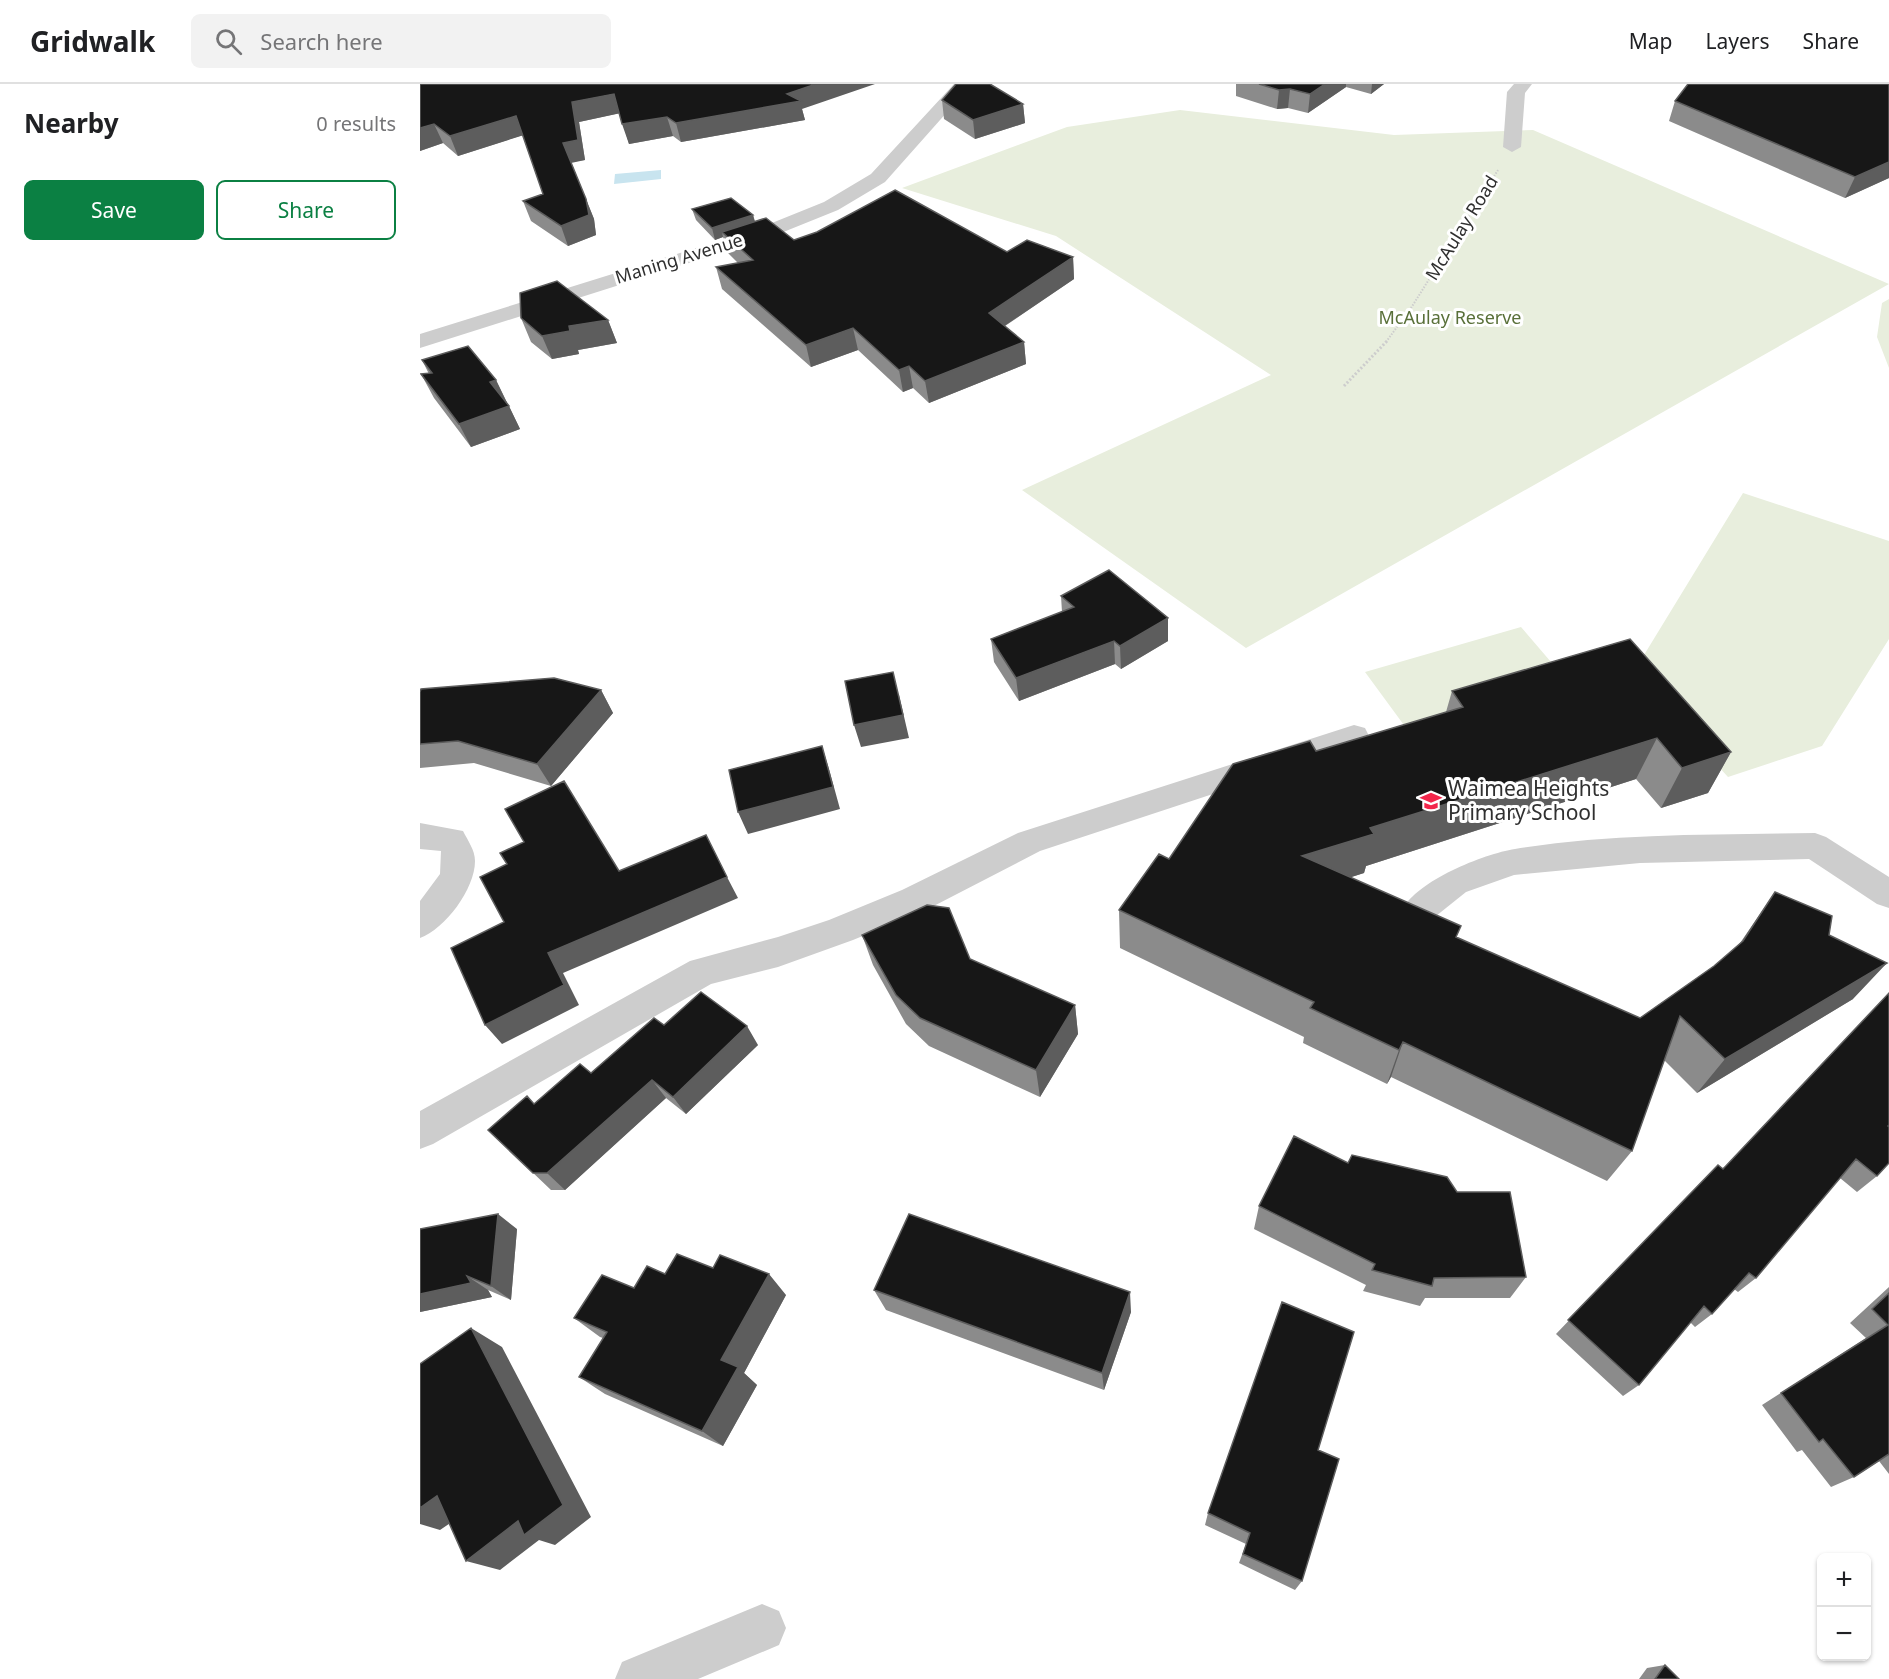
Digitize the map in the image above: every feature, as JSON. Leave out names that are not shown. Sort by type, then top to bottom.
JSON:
[{"type":"street","name":"Maning Avenue","points":[[420,341],[764,233],[831,206],[878,178],[963,84]]},
{"type":"street","points":[[1512,147],[1516,93],[1523,84]]},
{"type":"street","points":[[420,1131],[702,971],[778,952],[841,930],[914,900],[1029,842],[1354,736]]},
{"type":"street","points":[[420,836],[452,840],[460,851],[458,870],[446,894],[420,924]]},
{"type":"street","points":[[1419,910],[1454,883],[1513,862],[1640,850],[1815,846],[1889,894]]},
{"type":"street","points":[[639,1679],[762,1628]]},
{"type":"path","name":"McAulay Road","points":[[1344,386],[1382,347],[1411,308],[1512,147]]},
{"type":"green space","name":"McAulay Reserve","points":[[1180,110],[1394,135],[1533,130],[1889,284],[1246,648],[1022,490],[1271,375],[1056,236],[902,188],[1067,127]]},
{"type":"green space","points":[[1889,299],[1889,368],[1877,337],[1882,303]]},
{"type":"green space","points":[[1743,493],[1889,541],[1889,639],[1822,746],[1728,777],[1633,673]]},
{"type":"green space","points":[[1521,627],[1569,683],[1409,732],[1365,672]]},
{"type":"water","points":[[661,170],[661,179],[614,184],[615,174]]},
{"type":"building","points":[[420,84],[816,84],[787,94],[801,101],[676,123],[667,117],[622,124],[614,94],[572,102],[578,140],[563,143],[586,199],[589,215],[561,226],[523,201],[543,194],[516,116],[450,136],[434,124],[420,128]]},
{"type":"building","points":[[956,84],[990,84],[1023,104],[973,120],[942,100]]},
{"type":"building","points":[[1259,84],[1325,84],[1310,94],[1290,89],[1279,90]]},
{"type":"building","points":[[1688,84],[1889,84],[1889,162],[1855,177],[1675,101]]},
{"type":"building","points":[[895,190],[1007,252],[1027,240],[1073,257],[989,313],[1024,342],[925,381],[909,366],[899,370],[853,328],[806,345],[716,267],[753,260],[722,232],[766,218],[794,240],[817,232]]},
{"type":"building","points":[[731,198],[753,215],[712,228],[692,209]]},
{"type":"building","points":[[557,281],[608,320],[569,326],[570,331],[542,336],[521,318],[520,293]]},
{"type":"building","points":[[468,346],[496,380],[490,382],[509,406],[459,424],[421,374],[432,373],[422,360]]},
{"type":"building","points":[[1109,570],[1168,618],[1120,646],[1114,641],[1016,678],[991,639],[1074,607],[1061,596]]},
{"type":"building","points":[[1630,639],[1731,752],[1682,768],[1657,738],[1370,828],[1374,834],[1302,856],[1461,926],[1456,937],[1640,1018],[1714,966],[1743,941],[1775,892],[1832,916],[1829,935],[1887,963],[1725,1059],[1680,1016],[1632,1151],[1403,1042],[1399,1050],[1310,1008],[1314,1002],[1119,910],[1159,854],[1169,859],[1233,764],[1310,741],[1316,751],[1463,707],[1452,691]]},
{"type":"building","points":[[893,672],[903,715],[854,725],[845,681]]},
{"type":"building","points":[[554,678],[601,690],[537,764],[458,741],[420,744],[421,689]]},
{"type":"building","points":[[822,746],[833,787],[738,812],[729,770]]},
{"type":"building","points":[[564,781],[619,871],[706,835],[727,877],[548,953],[564,985],[485,1025],[451,948],[504,922],[480,877],[507,864],[500,853],[524,842],[505,809]]},
{"type":"building","points":[[927,905],[949,908],[970,959],[1075,1005],[1036,1070],[920,1018],[896,995],[862,935]]},
{"type":"building","points":[[701,992],[747,1026],[673,1097],[652,1080],[547,1173],[533,1173],[488,1130],[527,1096],[534,1104],[580,1064],[591,1073],[654,1018],[664,1025]]},
{"type":"building","points":[[1889,993],[1889,1163],[1877,1176],[1856,1159],[1756,1278],[1749,1273],[1712,1314],[1704,1306],[1639,1385],[1568,1320],[1718,1165],[1723,1169]]},
{"type":"building","points":[[1294,1136],[1348,1163],[1352,1155],[1447,1177],[1457,1192],[1510,1192],[1526,1277],[1434,1278],[1432,1286],[1372,1270],[1375,1264],[1259,1206]]},
{"type":"building","points":[[498,1214],[491,1286],[467,1276],[471,1283],[420,1294],[420,1229]]},
{"type":"building","points":[[909,1214],[1130,1292],[1102,1373],[874,1290]]},
{"type":"building","points":[[677,1254],[713,1268],[720,1255],[769,1274],[721,1360],[738,1367],[702,1431],[579,1377],[607,1332],[574,1318],[602,1275],[634,1288],[647,1266],[665,1274]]},
{"type":"building","points":[[1889,1293],[1889,1454],[1854,1477],[1823,1439],[1819,1442],[1781,1393],[1888,1325],[1872,1309]]},
{"type":"building","points":[[1282,1302],[1354,1332],[1318,1450],[1339,1459],[1302,1581],[1243,1554],[1250,1533],[1208,1513]]},
{"type":"building","points":[[471,1328],[563,1505],[524,1535],[518,1521],[466,1561],[437,1496],[420,1508],[420,1364]]},
{"type":"building","points":[[1665,1665],[1679,1679],[1655,1679]]},
{"type":"place","name":"Waimea Heights Primary School","points":[[1431,801]]}]
